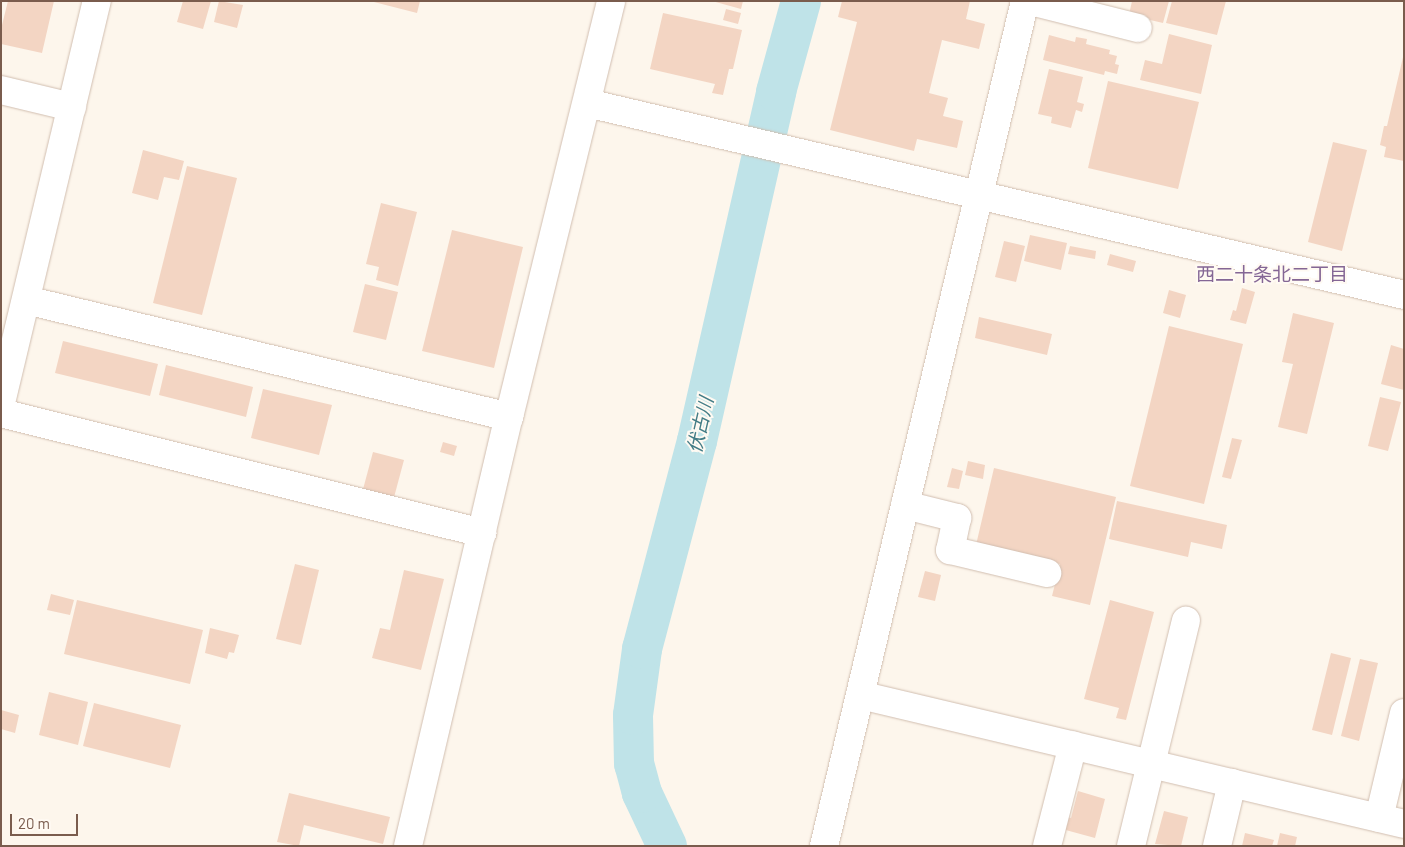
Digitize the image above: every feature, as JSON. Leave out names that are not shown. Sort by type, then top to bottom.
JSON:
[{"type":"street","points":[[1,403],[97,1]]},
{"type":"street","points":[[408,846],[509,417],[611,1]]},
{"type":"street","points":[[824,846],[1025,1]]},
{"type":"street","points":[[1031,1],[1138,28]]},
{"type":"street","points":[[1,90],[72,107]]},
{"type":"street","points":[[586,103],[1404,295]]},
{"type":"street","points":[[26,300],[509,417]]},
{"type":"street","points":[[1,413],[482,533]]},
{"type":"street","points":[[905,506],[957,518],[950,550],[1047,573]]},
{"type":"street","points":[[1131,846],[1186,621]]},
{"type":"street","points":[[860,695],[1391,821],[1404,713]]},
{"type":"street","points":[[1047,846],[1072,745]]},
{"type":"street","points":[[1217,846],[1232,783]]},
{"type":"building","points":[[8,1],[54,1],[42,53],[1,44],[1,29]]},
{"type":"building","points":[[183,1],[211,1],[203,29],[177,22]]},
{"type":"building","points":[[219,1],[243,5],[237,28],[214,22]]},
{"type":"building","points":[[370,1],[420,1],[417,13]]},
{"type":"building","points":[[712,1],[743,1],[741,9]]},
{"type":"building","points":[[842,1],[970,1],[966,19],[985,24],[979,49],[942,40],[929,93],[948,98],[943,116],[963,121],[957,148],[917,139],[914,151],[830,130],[857,22],[838,17]]},
{"type":"building","points":[[1132,1],[1169,1],[1163,23],[1129,15]]},
{"type":"building","points":[[1172,1],[1226,1],[1217,35],[1166,23]]},
{"type":"building","points":[[726,9],[741,13],[738,24],[723,20]]},
{"type":"building","points":[[663,13],[742,30],[733,69],[729,69],[723,95],[712,93],[715,84],[650,69]]},
{"type":"building","points":[[1169,34],[1212,45],[1201,94],[1140,80],[1145,60],[1162,64]]},
{"type":"building","points":[[1049,35],[1075,42],[1076,37],[1087,39],[1086,44],[1110,50],[1109,54],[1117,56],[1115,64],[1119,65],[1117,74],[1105,71],[1104,75],[1043,60]]},
{"type":"building","points":[[1403,57],[1404,161],[1384,157],[1386,147],[1380,145],[1384,126],[1387,126]]},
{"type":"building","points":[[1049,69],[1083,77],[1077,102],[1084,104],[1082,112],[1076,110],[1071,128],[1051,123],[1052,117],[1038,114]]},
{"type":"building","points":[[1108,81],[1199,102],[1178,189],[1088,168]]},
{"type":"building","points":[[1333,142],[1367,150],[1342,251],[1308,242]]},
{"type":"building","points":[[143,150],[184,161],[179,180],[164,177],[158,200],[132,193]]},
{"type":"building","points":[[187,166],[237,178],[202,315],[153,303]]},
{"type":"building","points":[[381,203],[417,212],[398,286],[376,280],[379,267],[366,264]]},
{"type":"building","points":[[452,230],[523,247],[494,368],[422,351]]},
{"type":"building","points":[[1030,235],[1067,243],[1061,270],[1024,261]]},
{"type":"building","points":[[1004,241],[1025,246],[1016,282],[995,277]]},
{"type":"building","points":[[1070,246],[1096,251],[1095,259],[1068,254]]},
{"type":"building","points":[[1110,254],[1136,261],[1133,272],[1107,265]]},
{"type":"building","points":[[365,284],[398,292],[386,340],[353,332]]},
{"type":"building","points":[[1242,288],[1255,292],[1246,324],[1230,320],[1233,310],[1236,311]]},
{"type":"building","points":[[1169,290],[1186,295],[1180,318],[1163,313]]},
{"type":"building","points":[[1293,313],[1334,323],[1307,434],[1278,427],[1293,364],[1282,362]]},
{"type":"building","points":[[979,317],[1052,334],[1047,355],[975,338]]},
{"type":"building","points":[[1169,326],[1243,344],[1204,504],[1130,486]]},
{"type":"building","points":[[63,341],[158,364],[150,396],[55,373]]},
{"type":"building","points":[[1391,345],[1404,349],[1404,390],[1381,384]]},
{"type":"building","points":[[166,365],[253,387],[246,417],[159,395]]},
{"type":"building","points":[[263,389],[332,405],[319,455],[251,438]]},
{"type":"building","points":[[1380,397],[1401,402],[1388,451],[1368,446]]},
{"type":"building","points":[[1232,438],[1242,440],[1231,479],[1222,477]]},
{"type":"building","points":[[443,442],[457,446],[454,456],[440,452]]},
{"type":"building","points":[[373,452],[404,460],[393,501],[362,493]]},
{"type":"building","points":[[968,461],[985,465],[983,479],[965,475]]},
{"type":"building","points":[[952,468],[963,471],[959,489],[947,487]]},
{"type":"building","points":[[994,468],[1116,497],[1090,605],[1052,596],[1060,564],[976,545]]},
{"type":"building","points":[[1117,501],[1227,525],[1222,549],[1191,542],[1188,557],[1109,539]]},
{"type":"building","points":[[295,564],[319,570],[301,645],[276,639]]},
{"type":"building","points":[[404,570],[444,579],[421,670],[372,658],[380,628],[390,630]]},
{"type":"building","points":[[925,571],[941,575],[935,601],[918,597]]},
{"type":"building","points":[[51,594],[74,600],[70,615],[47,610]]},
{"type":"building","points":[[77,600],[203,630],[190,684],[64,654]]},
{"type":"building","points":[[1110,600],[1154,612],[1126,720],[1116,718],[1119,708],[1084,699]]},
{"type":"building","points":[[210,628],[239,635],[234,653],[229,652],[227,659],[205,653]]},
{"type":"building","points":[[1331,653],[1351,658],[1332,735],[1312,730]]},
{"type":"building","points":[[1360,659],[1378,663],[1359,741],[1341,736]]},
{"type":"building","points":[[49,692],[88,702],[78,745],[39,735]]},
{"type":"building","points":[[94,703],[181,725],[170,768],[83,746]]},
{"type":"building","points":[[1,710],[19,715],[15,733],[1,729]]},
{"type":"building","points":[[1078,791],[1105,799],[1095,838],[1062,829],[1066,817],[1071,818]]},
{"type":"building","points":[[289,793],[390,817],[383,844],[304,825],[299,846],[277,842]]},
{"type":"building","points":[[1164,811],[1188,817],[1181,846],[1155,844]]},
{"type":"building","points":[[1245,833],[1274,840],[1272,846],[1242,846]]},
{"type":"building","points":[[1280,833],[1297,837],[1295,846],[1277,846]]},
{"type":"waterway","name":"伏古川","points":[[667,846],[642,793],[634,764],[633,715],[642,649],[697,441],[776,92],[801,1]]},
{"type":"district","name":"西二十条北二丁目","points":[[1272,274]]}]
